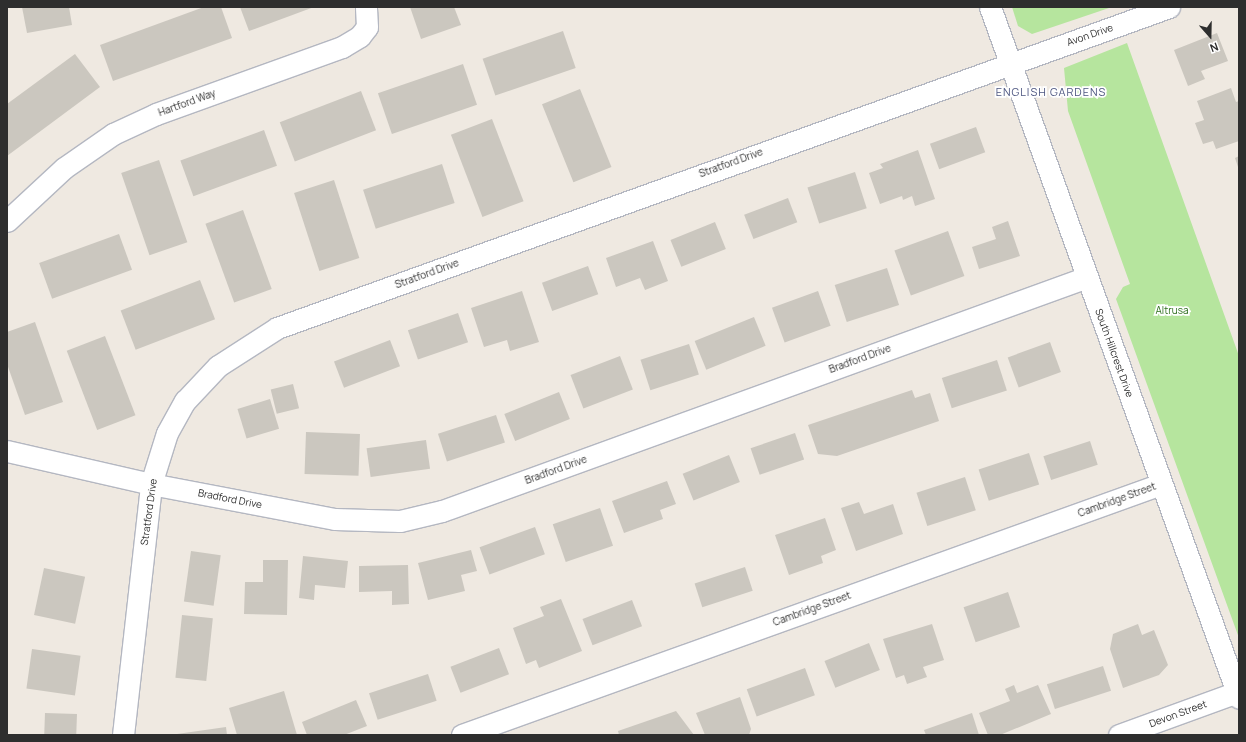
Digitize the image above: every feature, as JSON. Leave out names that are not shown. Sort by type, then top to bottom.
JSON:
[{"type":"street","name":"Hartford Way","points":[[7,221],[64,168],[113,134],[156,114],[342,47],[360,36],[367,27],[366,7]]},
{"type":"street","name":"South Hillcrest Drive","points":[[990,7],[1086,277],[1238,695]]},
{"type":"street","name":"Avon Drive","points":[[1010,62],[1169,7]]},
{"type":"street","name":"Stratford Drive","points":[[123,735],[151,484],[167,432],[185,401],[218,366],[277,328],[1010,62]]},
{"type":"street","name":"Bradford Drive","points":[[7,451],[151,484],[335,520],[400,521],[442,511],[1086,277]]},
{"type":"street","name":"Cambridge Street","points":[[462,735],[1161,484]]},
{"type":"street","name":"Devon Street","points":[[1120,735],[1238,695]]},
{"type":"green space","points":[[1012,7],[1112,7],[1032,34],[1018,26]]},
{"type":"green space","name":"Altrusa","points":[[1127,43],[1239,356],[1239,638],[1116,299],[1123,287],[1130,284],[1068,111],[1064,68]]},
{"type":"building","points":[[22,7],[69,7],[72,25],[27,33]]},
{"type":"building","points":[[204,7],[221,7],[232,38],[113,81],[100,45]]},
{"type":"building","points":[[240,7],[314,7],[249,31]]},
{"type":"building","points":[[410,7],[454,7],[461,25],[421,39]]},
{"type":"building","points":[[563,31],[576,68],[495,96],[483,59]]},
{"type":"building","points":[[1217,33],[1228,61],[1201,71],[1205,79],[1188,86],[1174,50]]},
{"type":"building","points":[[75,54],[100,87],[7,156],[7,104]]},
{"type":"building","points":[[463,64],[477,105],[392,134],[378,93]]},
{"type":"building","points":[[1231,88],[1236,102],[1239,101],[1239,141],[1216,149],[1213,141],[1203,144],[1195,123],[1204,120],[1197,101]]},
{"type":"building","points":[[580,89],[611,167],[573,182],[542,104]]},
{"type":"building","points":[[361,91],[376,130],[295,161],[280,122]]},
{"type":"building","points":[[492,119],[524,201],[482,217],[451,135]]},
{"type":"building","points":[[976,127],[985,152],[939,169],[930,144]]},
{"type":"building","points":[[264,130],[277,166],[193,196],[180,160]]},
{"type":"building","points":[[918,150],[935,199],[915,206],[912,196],[903,200],[902,196],[880,204],[869,173],[883,168],[880,164]]},
{"type":"building","points":[[1239,156],[1239,170],[1235,158]]},
{"type":"building","points":[[159,160],[187,242],[150,255],[121,173]]},
{"type":"building","points":[[442,164],[455,203],[376,229],[363,190]]},
{"type":"building","points":[[855,172],[867,208],[819,224],[807,187]]},
{"type":"building","points":[[334,180],[359,258],[319,271],[294,193]]},
{"type":"building","points":[[788,198],[797,222],[753,239],[744,215]]},
{"type":"building","points":[[243,210],[272,289],[234,303],[205,224]]},
{"type":"building","points":[[1008,221],[1020,256],[979,269],[972,247],[996,239],[992,227]]},
{"type":"building","points":[[715,222],[726,249],[681,267],[670,240]]},
{"type":"building","points":[[948,231],[964,276],[911,296],[894,250]]},
{"type":"building","points":[[119,234],[132,270],[52,299],[39,263]]},
{"type":"building","points":[[653,241],[668,281],[645,290],[640,278],[616,287],[606,258]]},
{"type":"building","points":[[588,266],[598,294],[552,311],[542,283]]},
{"type":"building","points":[[887,268],[899,305],[847,322],[835,285]]},
{"type":"building","points":[[200,280],[215,319],[136,350],[121,310]]},
{"type":"building","points":[[522,291],[539,342],[510,351],[507,340],[484,347],[471,308]]},
{"type":"building","points":[[818,291],[831,326],[785,343],[772,308]]},
{"type":"building","points":[[458,313],[468,342],[418,360],[408,330]]},
{"type":"building","points":[[754,317],[766,346],[706,370],[695,341]]},
{"type":"building","points":[[35,322],[63,402],[25,415],[7,364],[7,332]]},
{"type":"building","points":[[105,336],[135,415],[97,430],[67,351]]},
{"type":"building","points":[[390,340],[400,366],[344,388],[334,362]]},
{"type":"building","points":[[1050,342],[1061,372],[1019,387],[1008,357]]},
{"type":"building","points":[[689,344],[699,374],[650,390],[640,360]]},
{"type":"building","points":[[620,356],[633,390],[583,409],[571,375]]},
{"type":"building","points":[[997,360],[1007,390],[952,408],[942,378]]},
{"type":"building","points":[[293,384],[299,408],[277,414],[271,390]]},
{"type":"building","points":[[912,390],[915,398],[930,393],[939,421],[837,456],[818,454],[808,425]]},
{"type":"building","points":[[559,392],[570,419],[515,441],[504,414]]},
{"type":"building","points":[[270,399],[279,429],[247,439],[237,409]]},
{"type":"building","points":[[496,415],[505,443],[447,461],[438,434]]},
{"type":"building","points":[[306,432],[360,434],[359,476],[305,474]]},
{"type":"building","points":[[795,433],[804,459],[760,475],[751,448]]},
{"type":"building","points":[[426,440],[430,469],[371,477],[367,448]]},
{"type":"building","points":[[1090,441],[1098,465],[1051,480],[1043,456]]},
{"type":"building","points":[[1029,453],[1039,484],[989,501],[979,469]]},
{"type":"building","points":[[729,455],[740,482],[694,501],[683,474]]},
{"type":"building","points":[[965,477],[976,510],[927,526],[916,493]]},
{"type":"building","points":[[667,481],[676,504],[660,510],[663,519],[624,533],[612,501]]},
{"type":"building","points":[[859,502],[864,514],[893,504],[903,534],[856,551],[841,508]]},
{"type":"building","points":[[600,508],[613,546],[566,562],[553,524]]},
{"type":"building","points":[[825,518],[836,550],[821,556],[823,563],[789,575],[775,535]]},
{"type":"building","points":[[535,527],[545,554],[489,574],[480,547]]},
{"type":"building","points":[[471,550],[477,571],[461,575],[465,591],[428,600],[418,563]]},
{"type":"building","points":[[191,551],[221,555],[214,606],[184,602]]},
{"type":"building","points":[[303,556],[348,561],[345,588],[315,585],[314,600],[299,598]]},
{"type":"building","points":[[263,560],[288,560],[287,615],[244,614],[245,582],[263,582]]},
{"type":"building","points":[[408,565],[409,604],[392,605],[392,591],[359,592],[359,566]]},
{"type":"building","points":[[745,567],[753,591],[702,607],[695,583]]},
{"type":"building","points":[[44,568],[85,577],[75,624],[34,615]]},
{"type":"building","points":[[1008,592],[1020,627],[976,642],[964,607]]},
{"type":"building","points":[[561,599],[582,651],[539,668],[536,660],[526,664],[513,628],[544,616],[540,607]]},
{"type":"building","points":[[632,600],[642,626],[593,645],[583,619]]},
{"type":"building","points":[[182,615],[213,618],[206,681],[175,678]]},
{"type":"building","points":[[932,624],[944,660],[923,667],[927,677],[907,684],[904,675],[896,678],[883,639]]},
{"type":"building","points":[[1138,624],[1142,635],[1154,630],[1168,665],[1159,675],[1123,688],[1110,649],[1113,634]]},
{"type":"building","points":[[869,643],[880,670],[835,688],[824,661]]},
{"type":"building","points":[[499,648],[509,674],[460,693],[450,667]]},
{"type":"building","points":[[32,649],[81,656],[75,695],[26,689]]},
{"type":"building","points":[[1103,666],[1111,691],[1055,709],[1047,684]]},
{"type":"building","points":[[805,668],[815,695],[757,716],[747,689]]},
{"type":"building","points":[[428,674],[437,701],[378,720],[369,693]]},
{"type":"building","points":[[1014,685],[1017,693],[1038,685],[1051,714],[1000,735],[988,735],[979,713],[1010,701],[1005,689]]},
{"type":"building","points":[[284,691],[297,735],[237,735],[229,708]]},
{"type":"building","points":[[740,697],[751,729],[749,735],[705,735],[696,713]]},
{"type":"building","points":[[356,700],[367,726],[344,735],[307,735],[302,722]]},
{"type":"building","points":[[676,711],[694,735],[619,735],[618,731]]},
{"type":"building","points":[[45,713],[77,714],[76,735],[44,735]]},
{"type":"building","points":[[972,713],[979,735],[926,735],[924,730]]},
{"type":"building","points":[[226,727],[227,735],[177,735],[177,734]]},
{"type":"district","name":"ENGLISH GARDENS","points":[[1051,92]]}]
